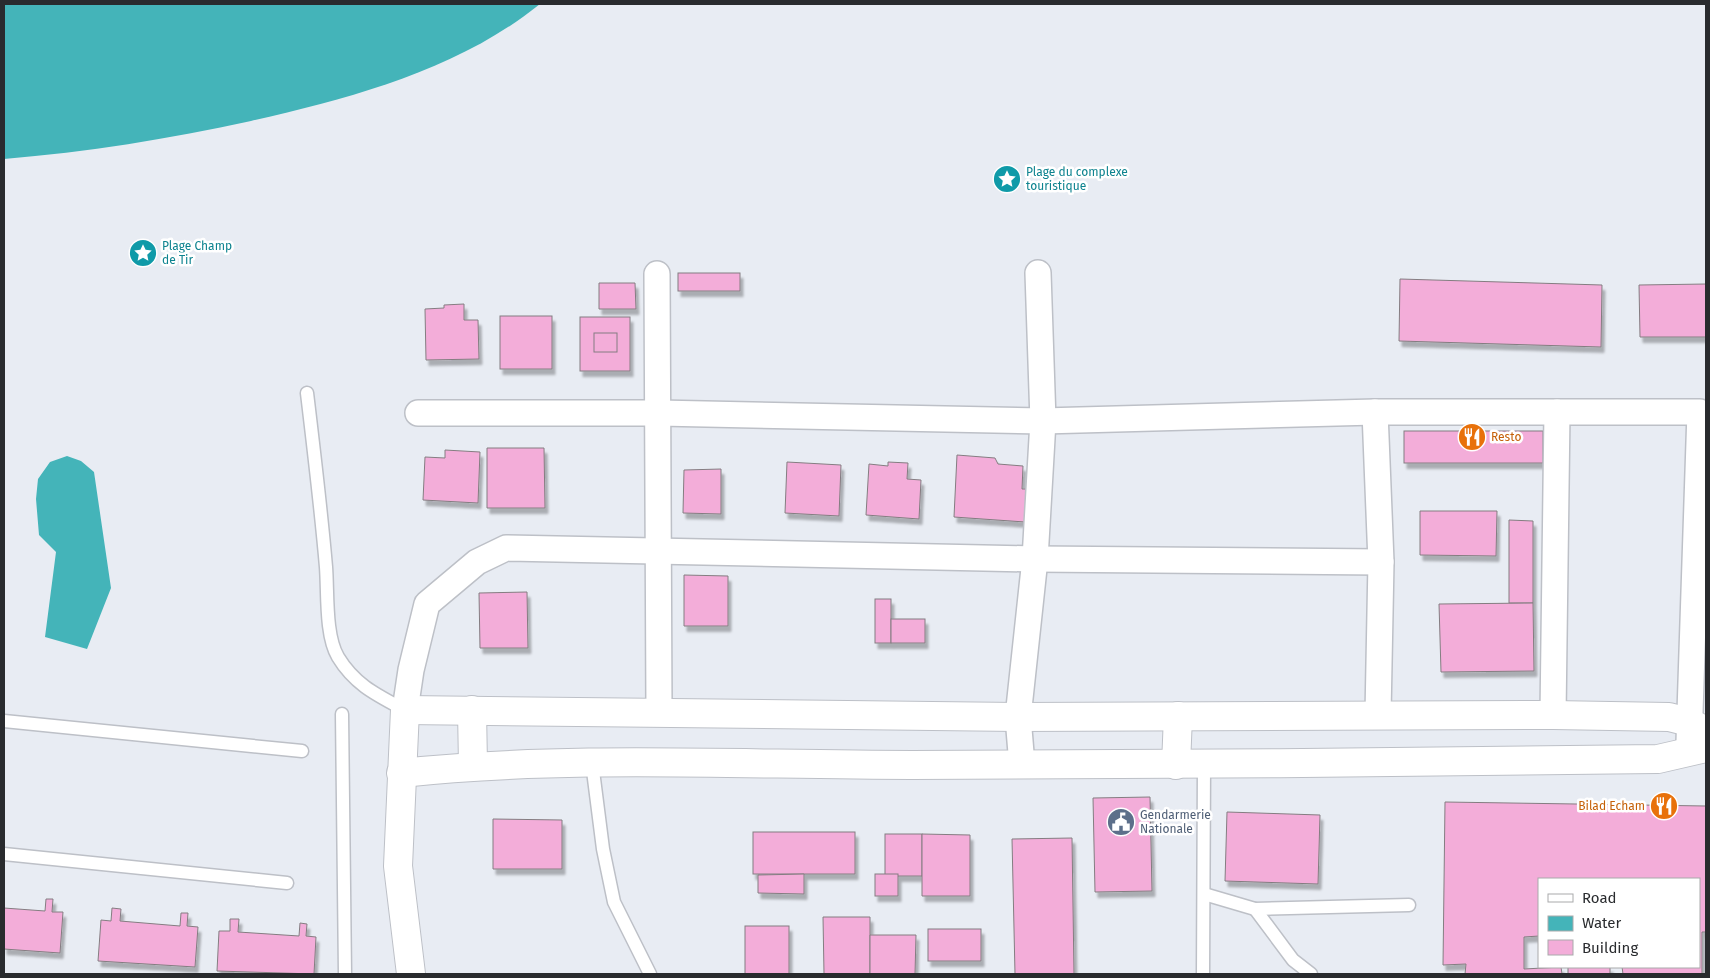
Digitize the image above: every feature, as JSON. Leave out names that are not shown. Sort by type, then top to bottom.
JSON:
[{"type":"street","points":[[1022,765],[1018,717],[1035,559],[1044,420],[1038,273]]},
{"type":"street","points":[[657,274],[659,711]]},
{"type":"street","points":[[1376,412],[1381,562],[1378,714]]},
{"type":"street","points":[[401,773],[473,765],[592,763],[1176,765],[1658,759],[1698,750],[1703,412],[1376,412],[1044,420],[659,413],[418,413]]},
{"type":"street","points":[[1553,715],[1557,412]]},
{"type":"street","points":[[411,974],[398,866],[405,710],[411,670],[427,604],[477,562],[506,548],[1035,559],[1381,562]]},
{"type":"street","points":[[405,710],[659,711],[1018,717],[1378,714],[1553,715],[1669,718],[1698,726]]},
{"type":"street","points":[[472,710],[473,765]]},
{"type":"street","points":[[1176,765],[1178,716]]},
{"type":"lane","points":[[307,393],[321,509],[329,602],[328,630],[334,647],[346,669],[362,687],[405,710]]},
{"type":"lane","points":[[342,714],[345,974]]},
{"type":"lane","points":[[4,721],[302,751]]},
{"type":"lane","points":[[592,763],[603,849],[614,902],[650,974]]},
{"type":"lane","points":[[1203,974],[1204,764]]},
{"type":"lane","points":[[4,854],[286,882]]},
{"type":"lane","points":[[1204,894],[1255,909],[1409,905]]},
{"type":"lane","points":[[1255,909],[1293,960],[1311,974]]},
{"type":"water","points":[[4,4],[540,4],[508,27],[474,47],[439,64],[403,79],[327,102],[189,134],[97,149],[4,159]]},
{"type":"water","points":[[67,456],[81,461],[94,472],[111,588],[87,649],[45,637],[56,552],[39,535],[36,499],[38,479],[50,462]]},
{"type":"building","points":[[678,273],[740,273],[740,291],[678,291]]},
{"type":"building","points":[[1400,279],[1602,285],[1601,347],[1399,341]]},
{"type":"building","points":[[599,283],[635,283],[636,309],[599,309]]},
{"type":"building","points":[[1706,284],[1706,337],[1640,337],[1639,285]]},
{"type":"building","points":[[464,304],[464,320],[478,320],[479,359],[426,360],[425,309],[444,308],[444,305]]},
{"type":"building","points":[[500,316],[552,316],[552,369],[500,369]]},
{"type":"building","points":[[580,317],[630,317],[630,371],[580,371]]},
{"type":"building","points":[[594,333],[617,333],[617,352],[594,352]]},
{"type":"building","points":[[1404,431],[1543,431],[1543,463],[1404,463]]},
{"type":"building","points":[[487,448],[544,448],[545,508],[487,508]]},
{"type":"building","points":[[445,450],[480,452],[478,503],[423,500],[425,457],[445,458]]},
{"type":"building","points":[[957,455],[995,458],[998,464],[1023,466],[1022,489],[1027,489],[1025,522],[954,517]]},
{"type":"building","points":[[787,462],[841,465],[839,516],[785,513]]},
{"type":"building","points":[[888,462],[908,463],[907,479],[921,480],[919,519],[866,515],[869,464],[888,466]]},
{"type":"building","points":[[721,469],[721,514],[683,513],[684,470]]},
{"type":"building","points":[[1420,511],[1497,511],[1496,556],[1420,555]]},
{"type":"building","points":[[1509,520],[1533,521],[1533,603],[1509,603]]},
{"type":"building","points":[[684,575],[728,576],[728,626],[684,626]]},
{"type":"building","points":[[527,592],[528,648],[480,648],[479,593]]},
{"type":"building","points":[[875,599],[891,599],[891,643],[875,643]]},
{"type":"building","points":[[1533,603],[1534,671],[1441,672],[1439,604]]},
{"type":"building","points":[[891,619],[925,619],[925,643],[891,643]]},
{"type":"building","points":[[1150,797],[1152,891],[1095,892],[1093,798]]},
{"type":"building","points":[[1445,802],[1706,806],[1706,932],[1702,932],[1702,974],[1623,974],[1622,968],[1700,968],[1700,878],[1538,878],[1538,936],[1524,937],[1524,969],[1561,968],[1562,974],[1465,974],[1466,964],[1443,965]]},
{"type":"building","points":[[1227,812],[1320,815],[1318,884],[1225,881]]},
{"type":"building","points":[[493,819],[562,820],[562,869],[493,869]]},
{"type":"building","points":[[753,832],[855,832],[855,874],[753,874]]},
{"type":"building","points":[[885,834],[922,834],[922,876],[885,876]]},
{"type":"building","points":[[922,834],[970,835],[970,896],[922,896]]},
{"type":"building","points":[[1072,838],[1074,974],[1015,974],[1012,839]]},
{"type":"building","points":[[804,874],[804,894],[758,893],[758,875]]},
{"type":"building","points":[[875,874],[898,874],[898,896],[875,896]]},
{"type":"building","points":[[46,899],[53,899],[52,912],[63,912],[60,953],[4,949],[4,908],[45,911]]},
{"type":"building","points":[[112,908],[121,909],[120,921],[180,926],[181,913],[188,913],[187,926],[198,927],[195,967],[98,961],[101,920],[111,921]]},
{"type":"building","points":[[823,917],[870,917],[870,974],[824,974]]},
{"type":"building","points":[[230,919],[239,919],[238,932],[299,936],[300,923],[307,924],[306,936],[316,937],[314,974],[217,971],[219,931],[230,931]]},
{"type":"building","points":[[745,926],[789,926],[789,974],[745,974]]},
{"type":"building","points":[[928,929],[981,929],[981,961],[928,961]]},
{"type":"building","points":[[870,935],[916,935],[915,974],[870,974]]},
{"type":"building","points":[[1568,968],[1610,968],[1610,974],[1568,974]]},
{"type":"place","name":"Plage du complexe touristique","points":[[1007,179]]},
{"type":"place","name":"Plage Champ de Tir","points":[[143,253]]},
{"type":"place","name":"Resto","points":[[1472,437]]},
{"type":"place","name":"Bilad Echam","points":[[1664,806]]},
{"type":"place","name":"Gendarmerie Nationale","points":[[1121,822]]}]
